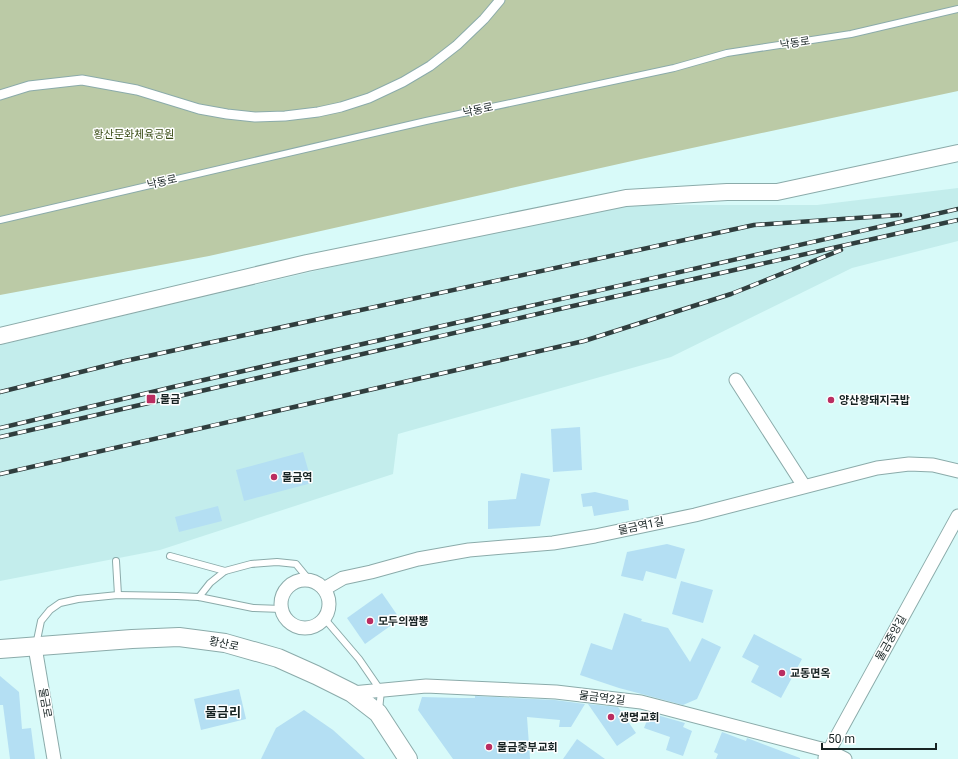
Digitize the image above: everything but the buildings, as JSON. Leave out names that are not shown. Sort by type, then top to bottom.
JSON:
[{"type":"main road","name":"황산로","points":[[0,649],[179,637],[225,643],[278,658],[352,693],[378,713],[408,759]]},
{"type":"street","points":[[0,95],[29,86],[82,80],[137,90],[199,108],[227,114],[285,116],[318,112],[341,107],[369,98],[403,82],[430,66],[458,45],[484,19],[500,0]]},
{"type":"street","points":[[0,336],[307,263],[626,198],[727,192],[777,192],[958,153]]},
{"type":"street","points":[[736,380],[804,486]]},
{"type":"street","name":"물금역1길","points":[[324,589],[343,578],[418,559],[468,550],[553,543],[595,536],[695,515],[877,468],[908,464],[934,465],[958,471]]},
{"type":"street","name":"물금중앙길","points":[[827,755],[958,516]]},
{"type":"street","points":[[310,581],[318,584],[324,589],[328,596],[328,611],[319,624],[312,628],[296,627],[284,616],[282,601],[288,587],[295,583],[310,581]]},
{"type":"street","name":"물금로","points":[[36,647],[54,759]]},
{"type":"street","name":"물금역2길","points":[[352,693],[426,686],[556,692],[641,702],[845,759]]},
{"type":"lane","name":"낙동로","points":[[0,220],[426,121],[674,68],[727,53],[851,34],[958,9]]},
{"type":"lane","points":[[170,556],[225,571]]},
{"type":"lane","points":[[116,561],[118,594]]},
{"type":"lane","points":[[199,597],[210,583],[225,571],[251,564],[277,562],[296,564],[310,581]]},
{"type":"lane","points":[[36,647],[41,621],[50,610],[60,603],[78,599],[118,594],[165,595],[199,597],[253,608],[282,609]]},
{"type":"lane","points":[[324,618],[359,660],[381,691],[378,713]]},
{"type":"shaded area","points":[[958,188],[958,241],[852,268],[671,357],[398,434],[393,474],[160,550],[0,581],[0,345],[596,205],[817,205]]},
{"type":"green space","name":"황산문화체육공원","points":[[0,0],[958,0],[958,91],[641,159],[209,256],[0,295]]},
{"type":"railway","points":[[0,428],[173,387],[958,209]]},
{"type":"railway","points":[[0,392],[125,361],[754,225],[900,215]]},
{"type":"railway","points":[[0,437],[546,312],[958,220]]},
{"type":"railway","points":[[0,474],[584,341],[731,294],[841,250]]},
{"type":"place","name":"물금","points":[[151,399]]},
{"type":"place","name":"양산왕돼지국밥","points":[[831,400]]},
{"type":"place","name":"물금역","points":[[274,477]]},
{"type":"place","name":"모두의짬뽕","points":[[370,621]]},
{"type":"place","name":"교동면옥","points":[[782,673]]},
{"type":"place","name":"생명교회","points":[[611,717]]},
{"type":"place","name":"물금중부교회","points":[[489,747]]},
{"type":"district","name":"물금리","points":[[223,712]]}]
